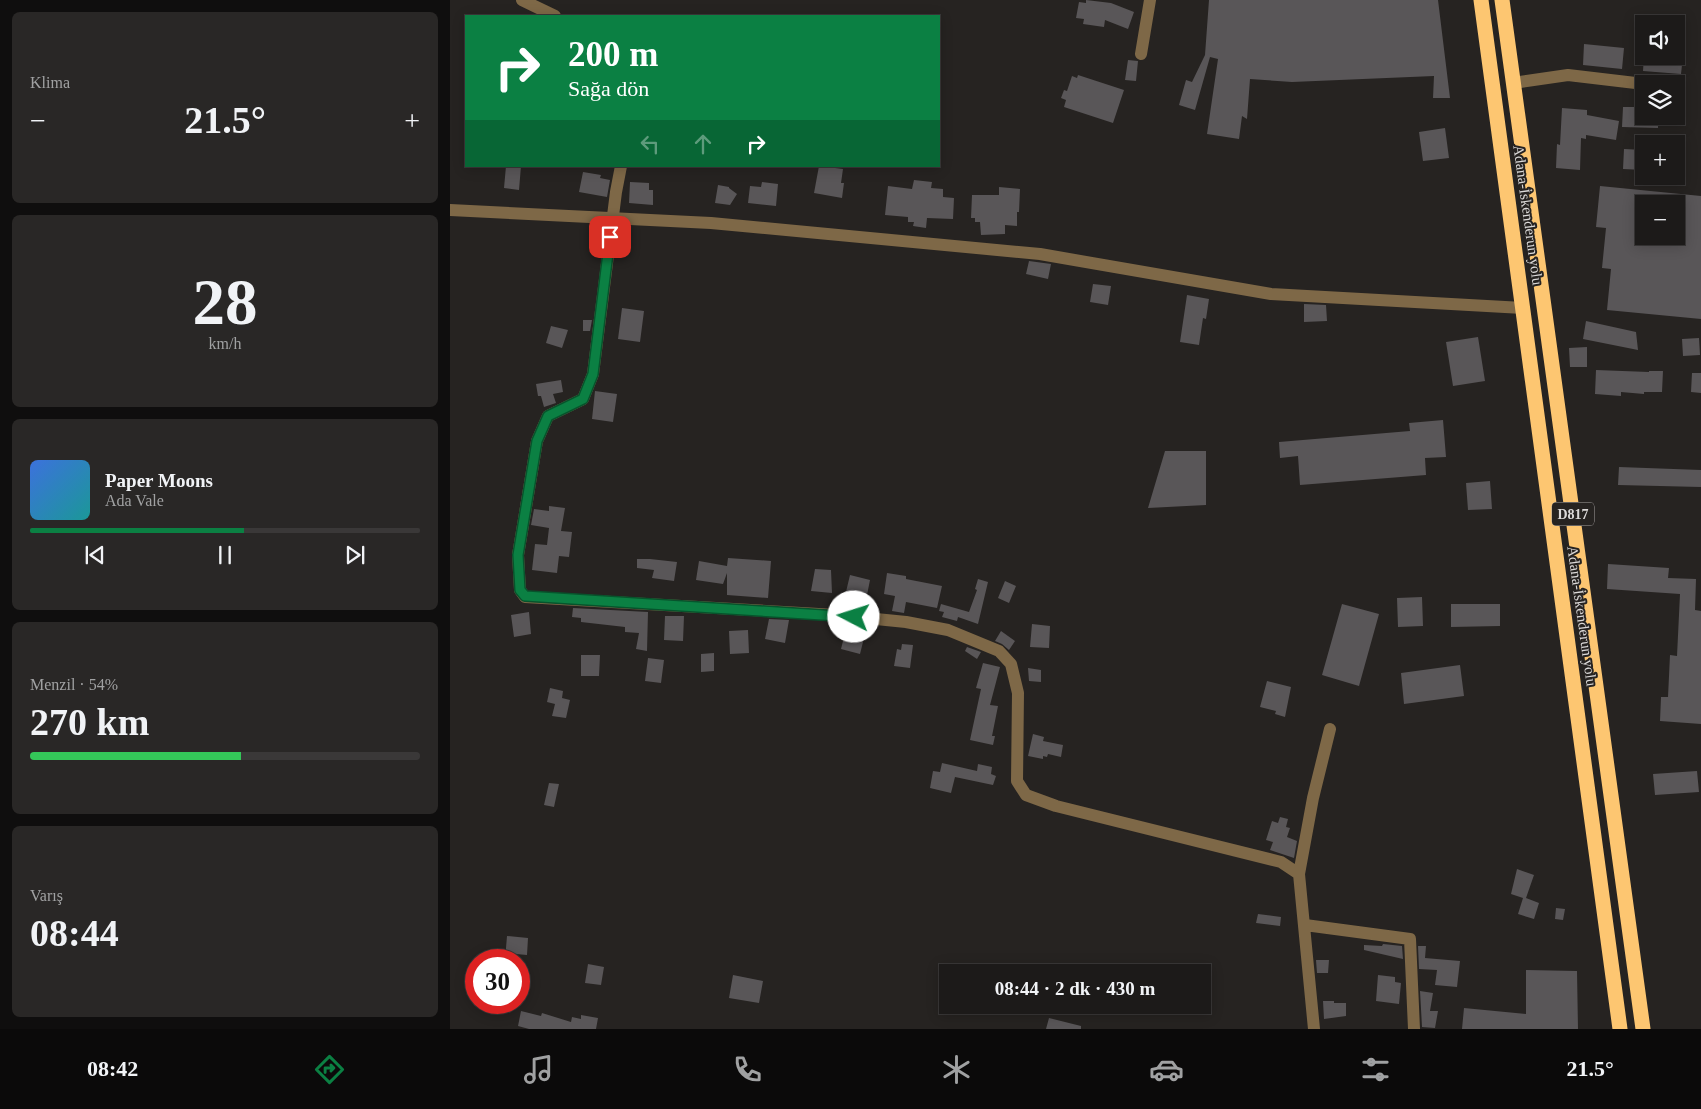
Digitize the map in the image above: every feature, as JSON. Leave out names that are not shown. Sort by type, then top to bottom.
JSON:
[{"type":"highway","name":"Adana-İskenderun yolu","points":[[1481,0],[1620,1029]]},
{"type":"highway","name":"D817","points":[[1502,0],[1643,1029]]},
{"type":"street","points":[[522,0],[553,15]]},
{"type":"street","points":[[1141,54],[1150,0]]},
{"type":"street","points":[[1513,83],[1568,75],[1635,83]]},
{"type":"street","points":[[621,167],[612,218],[593,374],[583,399],[548,416],[537,441],[518,555],[520,590],[525,596],[836,615],[906,622],[948,630],[999,651],[1011,664],[1018,693],[1017,781],[1026,795],[1056,806],[1282,862],[1299,874]]},
{"type":"street","points":[[450,210],[711,223],[1040,254],[1270,294],[1523,308]]},
{"type":"street","points":[[1314,1029],[1299,874],[1313,798],[1330,730]]},
{"type":"street","points":[[1305,925],[1410,939],[1414,1029]]},
{"type":"building","points":[[1086,0],[1111,3],[1134,12],[1128,29],[1105,20],[1104,27],[1083,24],[1084,19],[1076,18],[1079,2],[1086,3]]},
{"type":"building","points":[[1209,0],[1438,0],[1450,98],[1433,98],[1434,76],[1292,82],[1250,79],[1247,119],[1242,116],[1239,139],[1207,134],[1218,59],[1210,57],[1195,110],[1179,105],[1186,80],[1192,82],[1205,55]]},
{"type":"building","points":[[1584,44],[1624,48],[1622,69],[1583,65]]},
{"type":"building","points":[[1128,60],[1138,61],[1136,81],[1125,80]]},
{"type":"building","points":[[1643,65],[1682,65],[1681,74],[1643,71]]},
{"type":"building","points":[[1078,75],[1124,90],[1113,123],[1064,107],[1066,100],[1061,98],[1064,90],[1067,91],[1072,76],[1077,78]]},
{"type":"building","points":[[1623,107],[1635,107],[1635,125],[1658,125],[1658,128],[1622,127]]},
{"type":"building","points":[[1562,108],[1587,110],[1587,115],[1619,121],[1616,140],[1586,135],[1586,139],[1581,138],[1580,170],[1556,168],[1557,144],[1560,145]]},
{"type":"building","points":[[1445,128],[1449,158],[1423,161],[1419,132]]},
{"type":"building","points":[[1624,149],[1635,150],[1635,170],[1623,169]]},
{"type":"building","points":[[506,167],[521,167],[519,190],[504,188]]},
{"type":"building","points":[[819,167],[843,169],[841,183],[844,183],[842,198],[814,193]]},
{"type":"building","points":[[583,172],[601,175],[600,178],[610,180],[607,197],[579,192]]},
{"type":"building","points":[[914,180],[932,182],[931,188],[943,189],[943,197],[954,198],[953,219],[927,218],[926,228],[913,226],[914,222],[908,222],[908,217],[885,215],[888,186],[912,189]]},
{"type":"building","points":[[630,182],[649,183],[649,190],[653,190],[653,205],[629,203]]},
{"type":"building","points":[[762,182],[778,184],[776,206],[748,203],[750,186],[761,187]]},
{"type":"building","points":[[718,185],[729,187],[737,194],[730,205],[715,203]]},
{"type":"building","points":[[1600,186],[1701,196],[1701,319],[1607,310],[1611,269],[1602,268],[1606,228],[1596,227]]},
{"type":"building","points":[[999,187],[1020,189],[1017,226],[1005,225],[1005,234],[981,235],[980,222],[975,222],[975,218],[971,218],[972,195],[999,195]]},
{"type":"building","points":[[1029,261],[1051,264],[1048,279],[1026,274]]},
{"type":"building","points":[[1093,284],[1111,286],[1108,305],[1090,302]]},
{"type":"building","points":[[1187,295],[1209,299],[1206,319],[1203,318],[1199,345],[1180,342]]},
{"type":"building","points":[[1304,304],[1326,305],[1327,321],[1304,322]]},
{"type":"building","points":[[622,308],[644,311],[640,342],[618,339]]},
{"type":"building","points":[[583,320],[592,320],[590,331],[583,331]]},
{"type":"building","points":[[1586,321],[1636,332],[1638,350],[1583,339]]},
{"type":"building","points":[[551,326],[568,330],[562,348],[546,343]]},
{"type":"building","points":[[1478,337],[1485,381],[1453,386],[1446,342]]},
{"type":"building","points":[[1699,338],[1700,355],[1683,356],[1682,339]]},
{"type":"building","points":[[1587,347],[1587,367],[1570,367],[1569,348]]},
{"type":"building","points":[[1596,370],[1663,371],[1662,392],[1644,392],[1644,394],[1621,392],[1621,396],[1595,394]]},
{"type":"building","points":[[1692,373],[1701,373],[1701,393],[1691,392]]},
{"type":"building","points":[[561,380],[563,392],[553,394],[556,403],[544,407],[541,396],[538,396],[536,384]]},
{"type":"building","points":[[595,391],[617,394],[613,422],[592,419]]},
{"type":"building","points":[[1443,420],[1446,457],[1425,458],[1426,475],[1300,485],[1298,456],[1280,458],[1279,442],[1410,431],[1409,423]]},
{"type":"building","points":[[1165,451],[1206,451],[1206,505],[1148,508]]},
{"type":"building","points":[[1619,467],[1701,470],[1701,487],[1618,485]]},
{"type":"building","points":[[1490,481],[1492,509],[1468,510],[1466,483]]},
{"type":"building","points":[[549,506],[565,508],[561,531],[572,532],[569,557],[559,556],[557,573],[532,570],[535,544],[547,545],[549,528],[531,525],[534,509],[549,511]]},
{"type":"building","points":[[728,558],[771,561],[768,598],[727,595],[727,573],[723,584],[696,580],[699,561],[727,566]]},
{"type":"building","points":[[637,559],[677,562],[674,581],[652,578],[654,570],[637,568]]},
{"type":"building","points":[[1608,564],[1669,568],[1668,578],[1696,579],[1695,610],[1701,611],[1701,724],[1660,721],[1661,697],[1668,697],[1670,655],[1677,656],[1680,594],[1607,589]]},
{"type":"building","points":[[815,569],[831,570],[832,593],[811,591]]},
{"type":"building","points":[[887,573],[942,586],[937,608],[906,602],[904,613],[892,611],[895,596],[884,594]]},
{"type":"building","points":[[850,575],[870,580],[866,600],[845,596]]},
{"type":"building","points":[[978,579],[988,582],[978,624],[958,617],[957,621],[942,617],[944,612],[939,611],[941,604],[969,612],[977,590],[975,589]]},
{"type":"building","points":[[1005,581],[1016,586],[1009,603],[998,598]]},
{"type":"building","points":[[1422,597],[1423,626],[1398,627],[1397,598]]},
{"type":"building","points":[[1342,604],[1379,614],[1359,686],[1322,675]]},
{"type":"building","points":[[1451,604],[1500,604],[1500,626],[1451,627]]},
{"type":"building","points":[[573,608],[648,612],[647,651],[636,649],[639,633],[625,632],[625,627],[581,622],[581,618],[572,617]]},
{"type":"building","points":[[529,612],[531,634],[514,637],[511,615]]},
{"type":"building","points":[[665,616],[684,616],[683,641],[664,640]]},
{"type":"building","points":[[769,619],[789,620],[785,643],[765,639]]},
{"type":"building","points":[[839,623],[866,630],[860,654],[841,649],[845,633],[837,630]]},
{"type":"building","points":[[1032,624],[1050,626],[1049,648],[1030,647]]},
{"type":"building","points":[[748,630],[749,653],[730,654],[729,631]]},
{"type":"building","points":[[1001,631],[1015,641],[1009,650],[995,641]]},
{"type":"building","points":[[902,644],[913,645],[910,668],[894,666],[897,649],[901,650]]},
{"type":"building","points":[[967,647],[981,652],[977,659],[965,651]]},
{"type":"building","points":[[714,653],[714,671],[701,672],[701,654]]},
{"type":"building","points":[[581,655],[600,655],[599,676],[581,676]]},
{"type":"building","points":[[648,658],[664,660],[661,683],[645,681]]},
{"type":"building","points":[[983,663],[1000,667],[990,705],[998,706],[992,736],[995,736],[993,745],[970,740],[981,689],[976,688]]},
{"type":"building","points":[[1460,665],[1464,696],[1404,704],[1401,673]]},
{"type":"building","points":[[1028,668],[1041,670],[1041,682],[1029,681]]},
{"type":"building","points":[[1267,681],[1291,687],[1285,717],[1275,714],[1276,711],[1260,707]]},
{"type":"building","points":[[550,688],[563,691],[562,698],[570,700],[566,718],[552,716],[555,704],[547,702]]},
{"type":"building","points":[[1033,734],[1044,737],[1043,741],[1063,745],[1061,757],[1048,754],[1047,757],[1043,756],[1043,759],[1028,756]]},
{"type":"building","points":[[942,763],[977,771],[978,764],[992,767],[991,774],[996,776],[993,785],[955,777],[951,793],[930,788],[933,771],[940,772]]},
{"type":"building","points":[[1697,771],[1699,792],[1655,795],[1653,774]]},
{"type":"building","points":[[549,783],[559,784],[554,807],[544,805]]},
{"type":"building","points":[[1280,817],[1288,819],[1286,827],[1290,828],[1287,837],[1297,841],[1294,858],[1270,850],[1273,842],[1266,840],[1272,821],[1278,823]]},
{"type":"building","points":[[1517,869],[1534,875],[1526,898],[1539,903],[1534,919],[1518,914],[1523,898],[1511,894]]},
{"type":"building","points":[[1556,908],[1565,909],[1563,920],[1555,919]]},
{"type":"building","points":[[1258,914],[1281,917],[1280,926],[1256,923]]},
{"type":"building","points":[[507,936],[528,938],[527,949],[506,949]]},
{"type":"building","points":[[1383,944],[1402,946],[1403,959],[1364,950],[1364,945],[1382,946]]},
{"type":"building","points":[[1418,946],[1426,946],[1425,958],[1460,961],[1457,987],[1435,985],[1437,970],[1419,969]]},
{"type":"building","points":[[1316,960],[1329,960],[1328,973],[1317,973]]},
{"type":"building","points":[[588,964],[604,967],[601,985],[585,983]]},
{"type":"building","points":[[1526,970],[1577,971],[1578,1029],[1462,1029],[1464,1008],[1526,1014]]},
{"type":"building","points":[[733,975],[763,981],[759,1003],[729,998]]},
{"type":"building","points":[[1378,975],[1395,977],[1395,982],[1401,983],[1399,1004],[1376,1001]]},
{"type":"building","points":[[1420,991],[1433,993],[1430,1011],[1438,1011],[1435,1028],[1422,1027]]},
{"type":"building","points":[[1323,1001],[1346,1003],[1346,1016],[1324,1019]]},
{"type":"building","points":[[530,1013],[541,1016],[542,1013],[571,1022],[572,1017],[581,1019],[581,1015],[598,1018],[596,1029],[529,1029],[518,1026],[520,1014]]},
{"type":"building","points":[[1049,1018],[1081,1026],[1081,1029],[1046,1029]]},
{"type":"route","points":[[610,237],[593,374],[583,399],[548,416],[537,441],[518,555],[520,590],[525,596],[854,617]]}]
